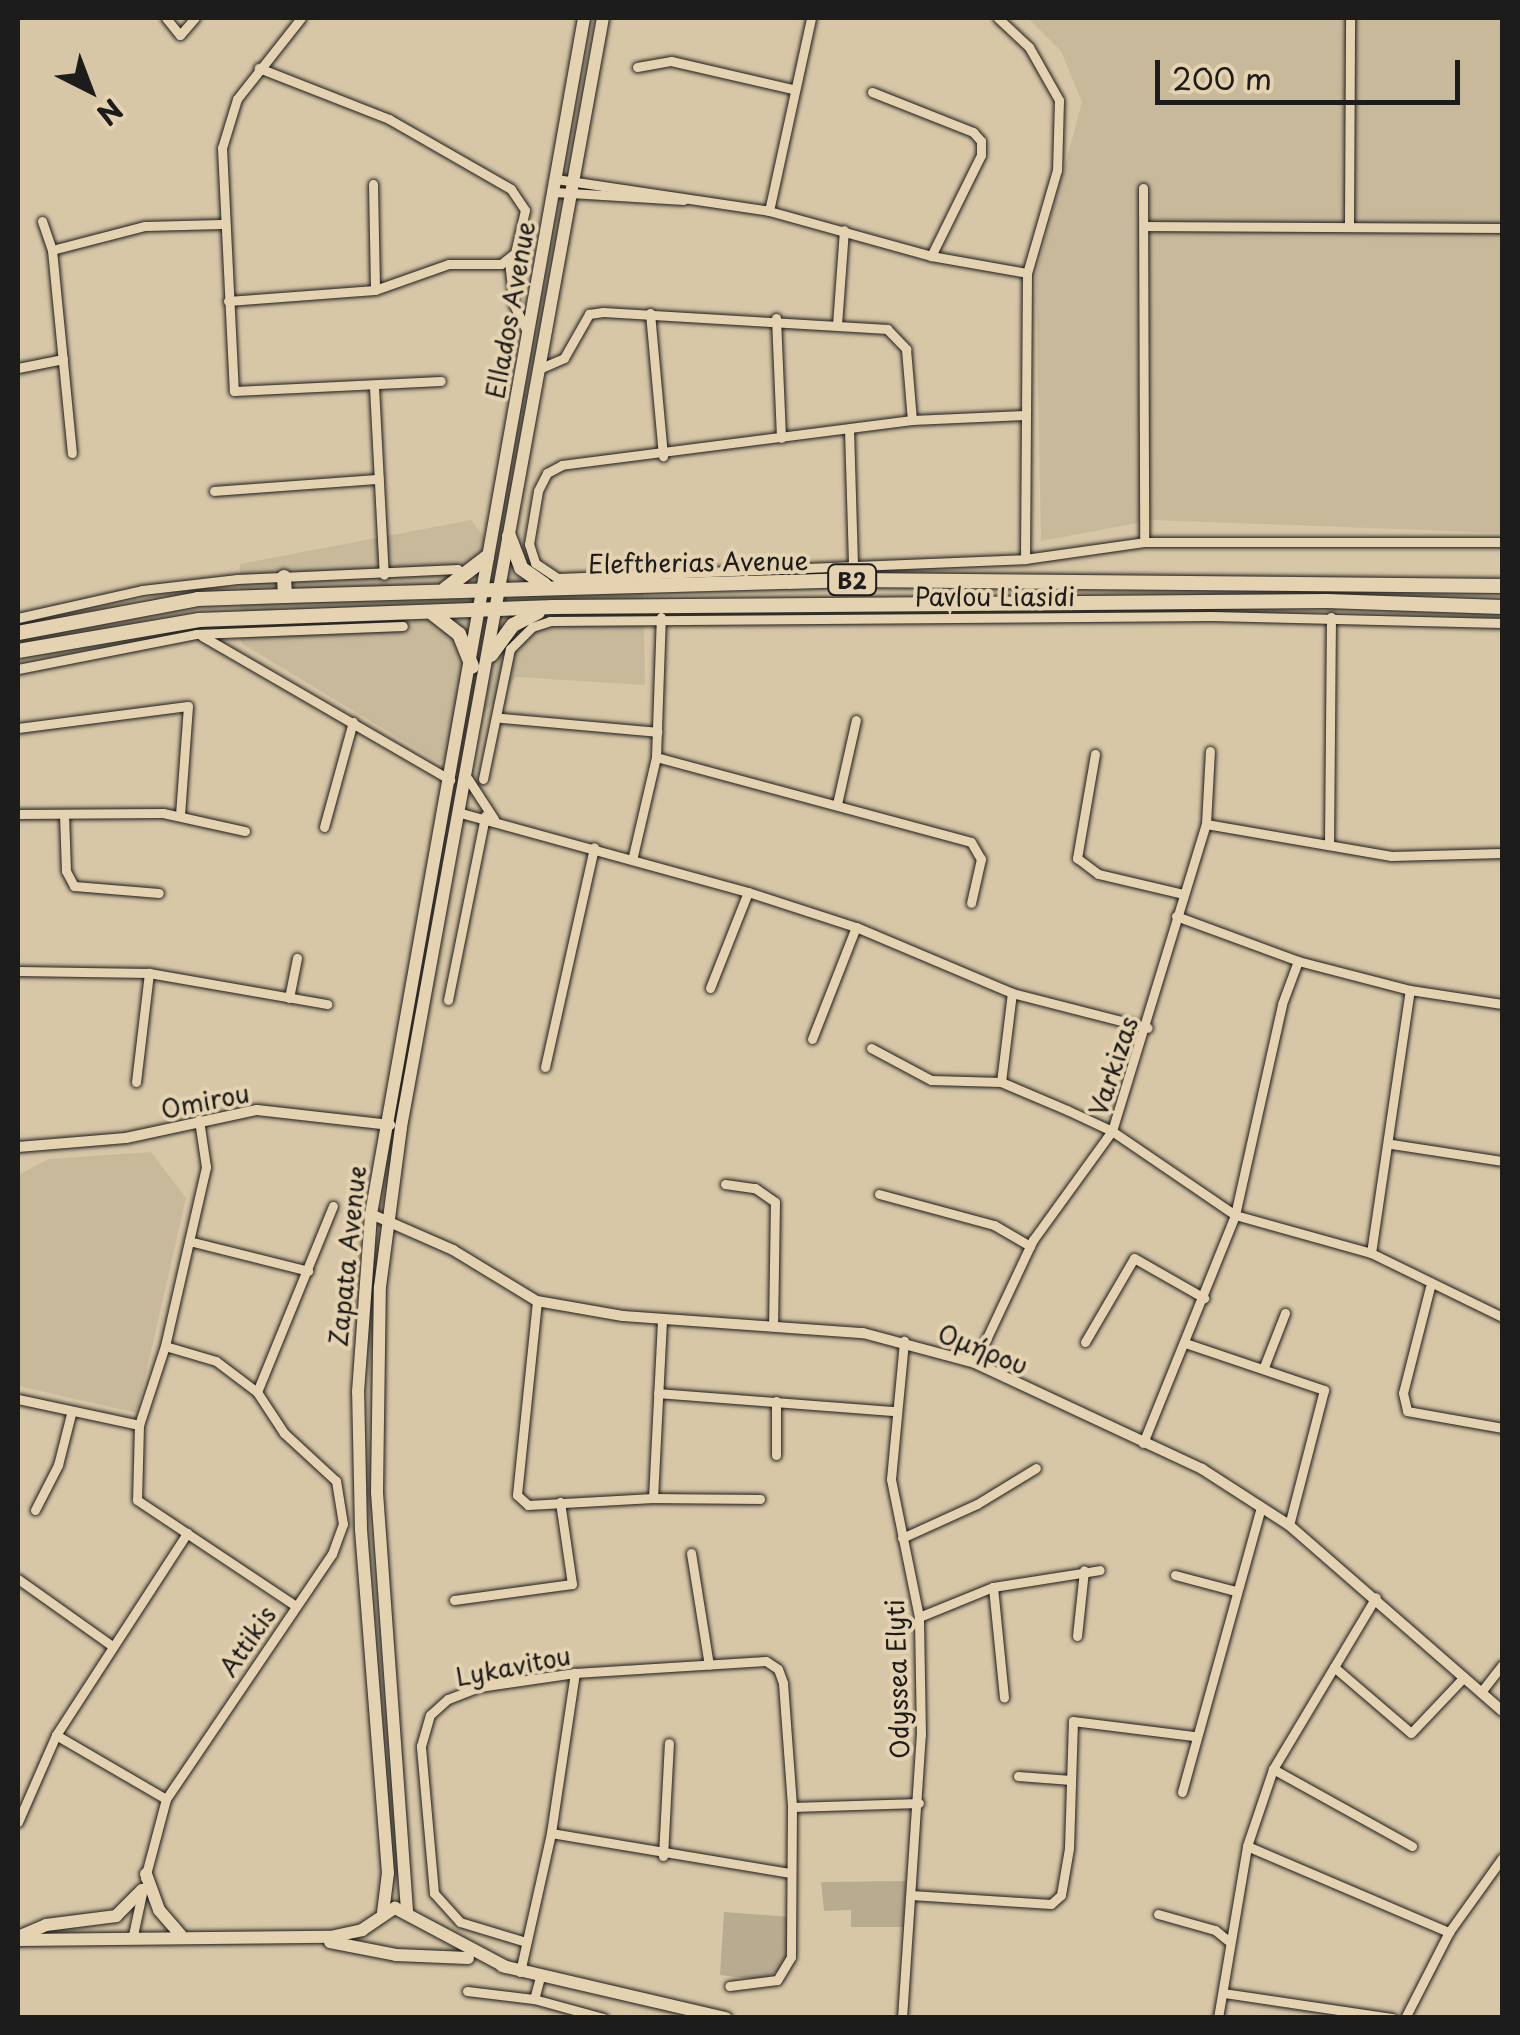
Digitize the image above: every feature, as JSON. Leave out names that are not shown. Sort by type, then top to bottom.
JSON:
[{"type":"highway","points":[[509,536],[521,568],[558,582]]},
{"type":"highway","points":[[435,593],[462,581],[487,557]]},
{"type":"highway","points":[[284,577],[285,596]]},
{"type":"highway","name":"Eleftherias Avenue","points":[[18,633],[198,599],[435,593],[558,582],[854,580],[1502,586]]},
{"type":"highway","name":"Eleftherias Avenue","points":[[18,651],[199,620],[553,607],[1154,603],[1502,607]]},
{"type":"highway","points":[[490,656],[519,620],[553,607]]},
{"type":"highway","points":[[431,612],[459,634],[472,666]]},
{"type":"main road","name":"Ellados Avenue","points":[[480,610],[584,18]]},
{"type":"main road","name":"Ellados Avenue","points":[[499,610],[603,18]]},
{"type":"main road","name":"Zapata Avenue","points":[[379,1918],[388,1873],[358,1412],[370,1214],[480,610]]},
{"type":"main road","name":"Zapata Avenue","points":[[412,1916],[401,1891],[377,1492],[380,1287],[401,1127],[461,813],[475,779],[499,610]]},
{"type":"main road","points":[[146,1874],[159,1910],[181,1935]]},
{"type":"main road","points":[[18,1939],[46,1925],[116,1916],[142,1890]]},
{"type":"main road","points":[[408,1952],[419,1938],[412,1916]]},
{"type":"main road","points":[[18,1939],[133,1935],[308,1938],[351,1934],[379,1918],[412,1916],[506,1967]]},
{"type":"main road","points":[[379,1918],[374,1939],[385,1952]]},
{"type":"main road","points":[[308,1938],[385,1952],[450,1953],[726,2018]]},
{"type":"street","points":[[166,18],[180,34],[194,18]]},
{"type":"street","points":[[297,18],[237,99],[222,148],[221,224],[234,391],[441,381]]},
{"type":"street","points":[[769,211],[792,89],[811,18]]},
{"type":"street","points":[[998,18],[1028,47],[1059,100],[1057,170],[1026,273],[1025,559]]},
{"type":"street","points":[[1349,224],[1350,18]]},
{"type":"street","points":[[637,67],[671,61],[792,89]]},
{"type":"street","points":[[259,68],[389,119],[511,190],[525,210],[509,261],[514,305],[528,334]]},
{"type":"street","points":[[872,92],[974,132],[982,141],[982,155],[931,256]]},
{"type":"street","points":[[372,184],[375,290]]},
{"type":"street","points":[[555,186],[769,211],[931,256],[1026,273]]},
{"type":"street","points":[[1143,188],[1144,542]]},
{"type":"street","points":[[42,221],[52,250],[72,453]]},
{"type":"street","points":[[52,250],[146,226],[221,224]]},
{"type":"street","points":[[1144,226],[1349,224],[1502,228]]},
{"type":"street","points":[[837,325],[844,230]]},
{"type":"street","points":[[228,300],[375,290],[450,264],[509,261]]},
{"type":"street","points":[[650,313],[663,456]]},
{"type":"street","points":[[540,368],[564,358],[589,314],[776,318],[887,329],[901,338],[912,420]]},
{"type":"street","points":[[776,318],[780,438]]},
{"type":"street","points":[[18,368],[63,359]]},
{"type":"street","points":[[374,386],[384,575]]},
{"type":"street","points":[[1024,416],[912,420],[663,456],[562,465],[547,472],[529,544],[535,563],[558,582],[853,564],[1025,559],[1144,542],[1502,542]]},
{"type":"street","points":[[849,429],[853,564]]},
{"type":"street","points":[[214,491],[380,479]]},
{"type":"street","points":[[18,618],[142,590],[284,577],[458,569]]},
{"type":"street","points":[[1138,616],[1154,603]]},
{"type":"street","points":[[1075,604],[1088,616]]},
{"type":"street","points":[[633,856],[656,756],[662,617]]},
{"type":"street","name":"Pavlou Liasidi","points":[[475,779],[500,718],[508,654],[532,628],[662,617],[1331,617],[1502,623]]},
{"type":"street","points":[[1330,846],[1331,617]]},
{"type":"street","points":[[18,669],[196,634],[403,626]]},
{"type":"street","points":[[196,634],[450,780]]},
{"type":"street","points":[[18,728],[171,704],[188,706],[180,816]]},
{"type":"street","points":[[500,718],[658,732]]},
{"type":"street","points":[[837,804],[856,720]]},
{"type":"street","points":[[324,827],[353,722]]},
{"type":"street","name":"Varkizas","points":[[976,1363],[1030,1246],[1112,1130],[1148,1028],[1176,916],[1206,824],[1210,751]]},
{"type":"street","points":[[1095,754],[1077,858],[1098,874],[1183,894]]},
{"type":"street","points":[[656,756],[971,842],[982,859],[971,903]]},
{"type":"street","points":[[448,1000],[490,818],[475,779]]},
{"type":"street","points":[[461,813],[633,856],[856,926],[1012,992],[1148,1028]]},
{"type":"street","points":[[18,814],[180,816],[246,831]]},
{"type":"street","points":[[64,814],[66,870],[74,886],[159,893]]},
{"type":"street","points":[[1206,824],[1424,858],[1502,853]]},
{"type":"street","points":[[546,1067],[594,847]]},
{"type":"street","points":[[710,988],[748,892]]},
{"type":"street","points":[[1176,916],[1298,961],[1410,990],[1502,1004]]},
{"type":"street","points":[[812,1039],[856,926]]},
{"type":"street","points":[[289,998],[297,958]]},
{"type":"street","points":[[1143,1442],[1235,1215],[1282,1004],[1298,961]]},
{"type":"street","points":[[18,972],[149,974],[327,1004]]},
{"type":"street","points":[[136,1082],[149,974]]},
{"type":"street","points":[[1371,1253],[1410,990]]},
{"type":"street","points":[[1001,1082],[1012,992]]},
{"type":"street","points":[[871,1048],[931,1080],[1001,1082],[1112,1130],[1235,1215],[1371,1253],[1430,1287],[1502,1317]]},
{"type":"street","name":"Omirou","points":[[18,1147],[126,1138],[199,1120],[277,1110],[401,1127]]},
{"type":"street","points":[[199,1120],[206,1167],[166,1346],[139,1425],[137,1500],[296,1606]]},
{"type":"street","points":[[1390,1144],[1502,1161]]},
{"type":"street","points":[[725,1184],[755,1188],[775,1202],[773,1326]]},
{"type":"street","points":[[879,1194],[994,1225],[1030,1246]]},
{"type":"street","points":[[257,1392],[333,1206]]},
{"type":"street","name":"Ομήρου","points":[[370,1214],[389,1220],[536,1300],[662,1318],[904,1341],[976,1363],[1143,1442],[1289,1524],[1502,1711]]},
{"type":"street","points":[[189,1241],[308,1271]]},
{"type":"street","points":[[1085,1342],[1134,1258],[1204,1298]]},
{"type":"street","points":[[1430,1287],[1403,1393],[1407,1411],[1502,1428]]},
{"type":"street","points":[[536,1300],[517,1495],[528,1506],[653,1498],[760,1499]]},
{"type":"street","points":[[1264,1367],[1285,1313]]},
{"type":"street","points":[[653,1498],[662,1318]]},
{"type":"street","name":"Odyssea Elyti","points":[[902,2018],[920,1803],[920,1617],[891,1479],[894,1411],[904,1341]]},
{"type":"street","points":[[1186,1343],[1316,1383],[1326,1399],[1289,1524]]},
{"type":"street","name":"Attikis","points":[[133,1935],[166,1799],[332,1554],[343,1524],[342,1499],[336,1481],[284,1433],[257,1392],[216,1361],[166,1346]]},
{"type":"street","points":[[658,1394],[894,1411]]},
{"type":"street","points":[[18,1399],[70,1414],[139,1425]]},
{"type":"street","points":[[776,1401],[776,1455]]},
{"type":"street","points":[[34,1510],[58,1465],[70,1414]]},
{"type":"street","points":[[902,1538],[977,1504],[1036,1468]]},
{"type":"street","points":[[454,1600],[572,1584],[560,1502]]},
{"type":"street","points":[[1182,1792],[1193,1736],[1261,1507]]},
{"type":"street","points":[[18,1822],[56,1736],[111,1645],[187,1533]]},
{"type":"street","points":[[691,1553],[708,1664]]},
{"type":"street","points":[[1077,1636],[1084,1570]]},
{"type":"street","points":[[920,1617],[993,1587],[1100,1570]]},
{"type":"street","points":[[1175,1575],[1235,1591]]},
{"type":"street","points":[[18,1580],[111,1645]]},
{"type":"street","points":[[993,1587],[1004,1697]]},
{"type":"street","points":[[1218,2018],[1247,1846],[1273,1769],[1376,1597]]},
{"type":"street","name":"Lykavitou","points":[[526,1942],[460,1922],[434,1893],[423,1732],[434,1711],[462,1692],[575,1672],[758,1661],[778,1669],[792,1807]]},
{"type":"street","points":[[1480,1692],[1502,1665]]},
{"type":"street","points":[[1334,1666],[1411,1733],[1464,1677]]},
{"type":"street","points":[[520,1972],[551,1833],[575,1672]]},
{"type":"street","points":[[911,1895],[1051,1904],[1061,1895],[1069,1848],[1073,1721],[1193,1736]]},
{"type":"street","points":[[56,1736],[166,1799]]},
{"type":"street","points":[[663,1856],[669,1744]]},
{"type":"street","points":[[1273,1769],[1412,1846]]},
{"type":"street","points":[[1018,1776],[1071,1780]]},
{"type":"street","points":[[730,1986],[765,1985],[788,1970],[792,1807],[920,1803]]},
{"type":"street","points":[[551,1833],[663,1856],[791,1873]]},
{"type":"street","points":[[1247,1846],[1449,1932]]},
{"type":"street","points":[[1405,2018],[1449,1932],[1502,1858]]},
{"type":"street","points":[[1158,1914],[1214,1930],[1230,1942]]},
{"type":"street","points":[[534,2000],[540,1977]]},
{"type":"street","points":[[467,1991],[534,2000],[603,2018]]},
{"type":"street","points":[[1224,1993],[1392,2018]]},
{"type":"shaded area","points":[[1028,18],[1502,18],[1502,533],[1154,520],[1041,541],[1036,274],[1082,102],[1061,51]]},
{"type":"shaded area","points":[[471,520],[515,577],[643,568],[645,685],[516,677],[440,763],[241,643],[240,564]]},
{"type":"shaded area","points":[[151,1152],[186,1198],[137,1413],[18,1386],[18,1175],[49,1159]]},
{"type":"shaded area","points":[[906,1881],[903,1927],[851,1927],[851,1910],[824,1911],[821,1882]]},
{"type":"shaded area","points":[[724,1912],[791,1917],[785,1967],[761,1980],[720,1975]]}]
